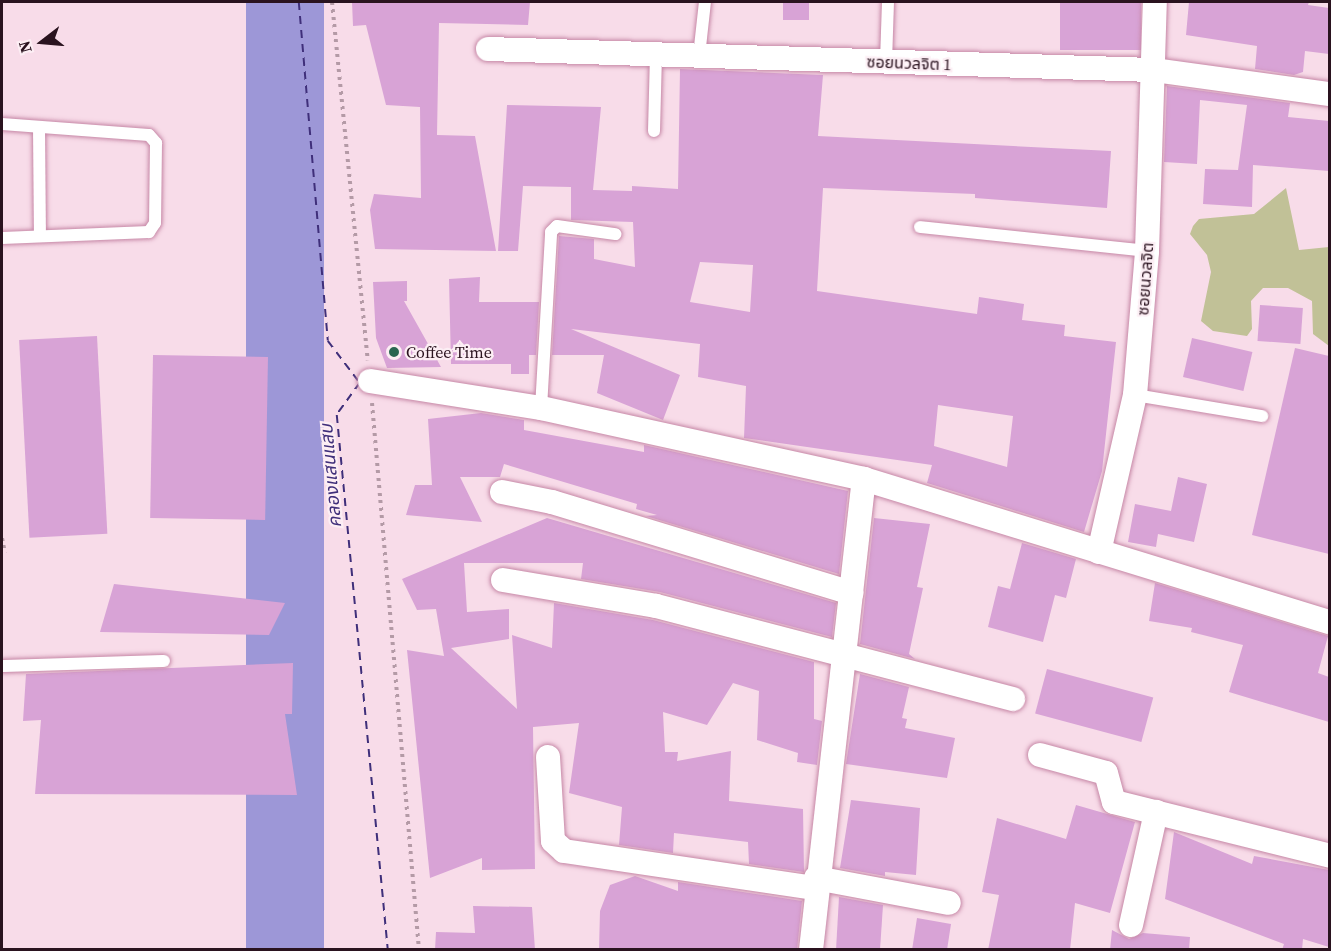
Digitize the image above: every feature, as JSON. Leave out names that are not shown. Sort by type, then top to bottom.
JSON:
[{"type":"street","name":"ซอยนวลจิต","points":[[1099,552],[1135,395],[1148,251],[1155,2]]},
{"type":"street","name":"ซอยนวลจิต 1","points":[[488,49],[1154,70],[1329,94]]},
{"type":"street","points":[[370,381],[542,408],[864,479],[1329,622]]},
{"type":"street","points":[[811,950],[815,883],[845,653],[864,479]]},
{"type":"street","points":[[501,492],[552,502],[852,593]]},
{"type":"street","points":[[503,580],[656,606],[845,653],[1013,699]]},
{"type":"street","points":[[1040,755],[1106,773],[1112,800],[1329,855]]},
{"type":"street","points":[[548,758],[553,841],[564,851],[815,883],[949,903]]},
{"type":"street","points":[[1131,925],[1156,813]]},
{"type":"lane","points":[[699,56],[705,2]]},
{"type":"lane","points":[[886,62],[888,2]]},
{"type":"lane","points":[[654,131],[656,55]]},
{"type":"lane","points":[[2,124],[149,135],[156,143],[155,223],[149,232],[2,238]]},
{"type":"lane","points":[[39,127],[40,236]]},
{"type":"lane","points":[[542,408],[551,232],[557,226],[615,234]]},
{"type":"lane","points":[[920,227],[1148,251]]},
{"type":"lane","points":[[1135,395],[1262,416]]},
{"type":"lane","points":[[2,666],[164,661]]},
{"type":"path","points":[[332,2],[370,381],[419,950]]},
{"type":"path","points":[[2,538],[5,553]]},
{"type":"green space","points":[[1286,188],[1299,250],[1329,247],[1329,346],[1313,334],[1312,301],[1288,288],[1263,288],[1251,301],[1252,329],[1247,336],[1213,331],[1201,321],[1211,272],[1207,255],[1190,234],[1193,226],[1199,219],[1254,214]]},
{"type":"water","points":[[246,2],[324,2],[324,950],[246,950]]},
{"type":"building","points":[[352,2],[530,2],[528,25],[439,23],[437,135],[475,136],[496,251],[375,249],[370,210],[374,194],[421,198],[420,107],[386,105],[366,25],[353,26]]},
{"type":"building","points":[[783,2],[809,2],[809,20],[783,20]]},
{"type":"building","points":[[1060,2],[1141,2],[1141,50],[1060,50]]},
{"type":"building","points":[[1189,2],[1309,2],[1308,5],[1329,8],[1329,54],[1305,51],[1303,72],[1294,75],[1255,69],[1257,46],[1186,35]]},
{"type":"building","points":[[680,69],[823,75],[818,136],[1111,151],[1107,208],[975,198],[975,194],[823,188],[817,291],[977,314],[979,297],[1024,304],[1022,320],[1065,325],[1064,336],[1116,342],[1102,471],[1084,532],[927,483],[932,465],[744,438],[746,386],[698,377],[700,344],[571,329],[680,375],[663,420],[597,393],[604,355],[552,355],[559,236],[594,239],[594,259],[635,267],[633,222],[571,220],[571,187],[523,186],[518,251],[498,251],[507,105],[601,107],[593,190],[632,191],[632,186],[678,189]],"holes":[[[700,262],[753,265],[750,312],[690,302]],[[938,405],[1013,416],[1007,467],[934,446]]]},
{"type":"building","points":[[1167,86],[1290,103],[1288,117],[1329,121],[1329,171],[1253,165],[1252,207],[1203,204],[1205,169],[1238,170],[1247,105],[1200,100],[1197,164],[1164,162]]},
{"type":"building","points":[[480,277],[479,302],[539,302],[536,355],[529,355],[529,374],[511,374],[511,364],[451,364],[449,279]]},
{"type":"building","points":[[407,281],[407,301],[404,301],[441,367],[387,368],[376,338],[373,282]]},
{"type":"building","points":[[1260,305],[1303,308],[1300,344],[1257,341]]},
{"type":"building","points":[[97,336],[107,534],[29,538],[19,340]]},
{"type":"building","points":[[1192,338],[1252,352],[1243,391],[1183,377]]},
{"type":"building","points":[[1295,348],[1329,356],[1329,554],[1252,535]]},
{"type":"building","points":[[153,355],[268,357],[265,520],[150,518]]},
{"type":"building","points":[[481,413],[524,420],[524,430],[644,452],[644,445],[848,491],[839,574],[646,516],[657,515],[636,509],[637,504],[504,464],[500,477],[460,477],[482,522],[406,515],[415,485],[432,485],[428,419]]},
{"type":"building","points":[[1178,477],[1207,484],[1194,542],[1158,534],[1156,547],[1128,542],[1135,504],[1171,511]]},
{"type":"building","points":[[547,518],[836,603],[832,637],[660,592],[581,579],[583,563],[464,563],[467,612],[509,609],[509,639],[451,648],[517,709],[512,635],[552,648],[554,603],[653,620],[814,662],[814,719],[822,721],[817,765],[797,762],[798,753],[757,740],[759,691],[733,683],[707,725],[663,712],[665,752],[678,752],[677,761],[731,751],[729,801],[803,809],[804,872],[749,864],[748,842],[674,833],[673,853],[619,845],[622,807],[569,793],[579,723],[533,727],[535,869],[482,870],[482,858],[430,878],[407,650],[444,656],[436,609],[417,610],[402,579]]},
{"type":"building","points":[[874,518],[930,524],[917,587],[923,588],[909,654],[915,659],[860,644]]},
{"type":"building","points":[[1022,543],[1076,559],[1066,598],[1055,595],[1043,642],[988,627],[998,586],[1010,589]]},
{"type":"building","points":[[1155,583],[1328,636],[1318,673],[1329,677],[1329,722],[1229,692],[1243,645],[1191,632],[1192,628],[1149,621]]},
{"type":"building","points":[[114,584],[285,603],[269,635],[100,632]]},
{"type":"building","points":[[293,663],[292,714],[285,714],[297,795],[35,794],[41,720],[23,721],[26,674]]},
{"type":"building","points":[[1047,669],[1153,697],[1141,742],[1035,713]]},
{"type":"building","points":[[860,674],[909,687],[902,718],[907,719],[905,728],[955,738],[947,778],[846,764]]},
{"type":"building","points":[[851,800],[920,808],[916,875],[885,872],[885,876],[840,868]]},
{"type":"building","points":[[1076,805],[1135,822],[1110,913],[1075,903],[1070,950],[988,950],[999,895],[982,892],[997,818],[1066,839]]},
{"type":"building","points":[[1174,832],[1252,864],[1254,856],[1329,870],[1329,947],[1303,939],[1302,950],[1282,950],[1284,944],[1165,899]]},
{"type":"building","points":[[635,876],[678,891],[678,882],[802,901],[797,950],[599,950],[600,911],[610,885]]},
{"type":"building","points":[[839,897],[883,905],[880,950],[836,950]]},
{"type":"building","points":[[473,906],[532,907],[535,950],[435,950],[436,932],[475,933]]},
{"type":"building","points":[[917,918],[951,924],[947,950],[912,950]]},
{"type":"building","points":[[1112,930],[1129,939],[1143,933],[1190,937],[1189,950],[1110,950]]},
{"type":"ferry route","points":[[299,2],[328,341],[360,383],[337,415],[388,950]]},
{"type":"place","name":"Coffee Time","points":[[394,352]]},
{"type":"water label","name":"คลองแสนแสบ","points":[[331,476]]}]
